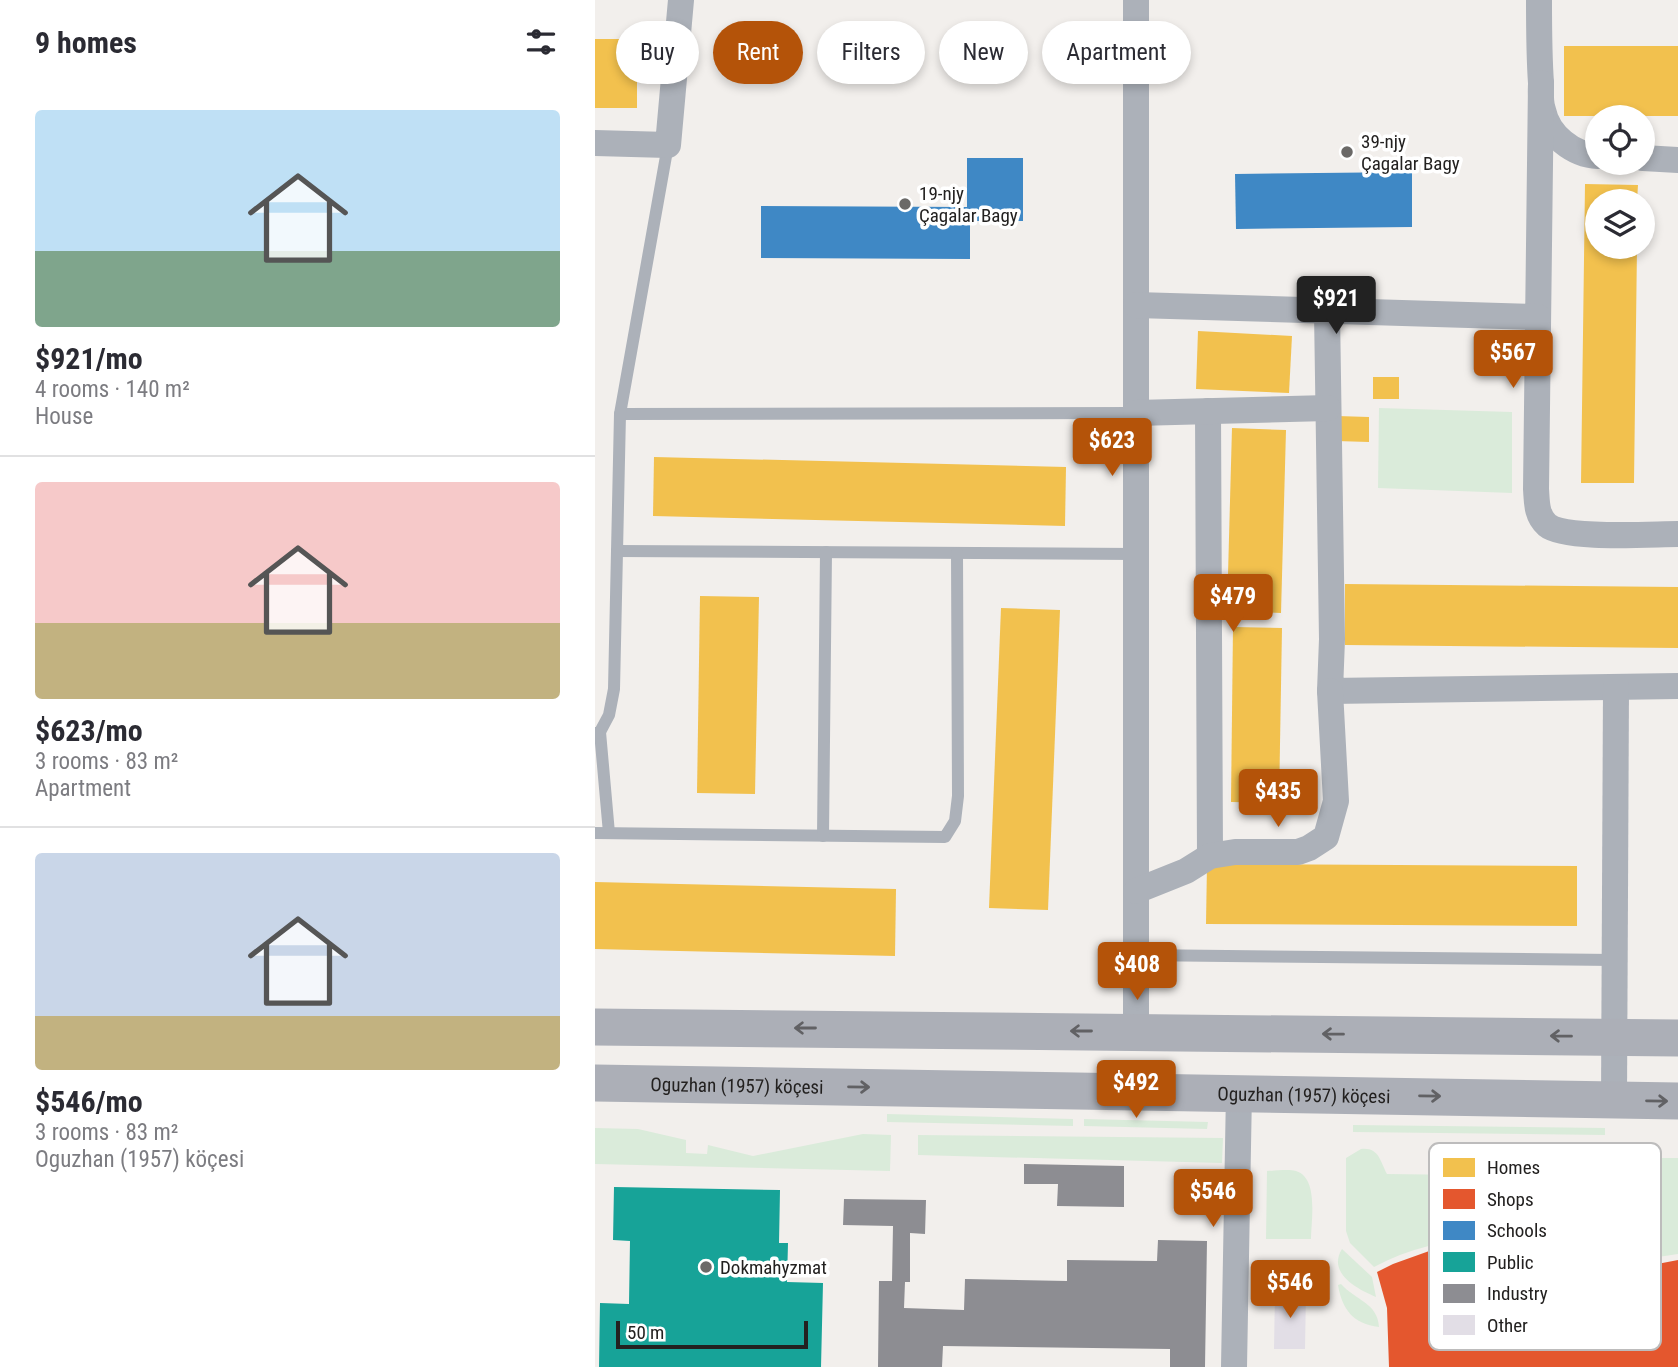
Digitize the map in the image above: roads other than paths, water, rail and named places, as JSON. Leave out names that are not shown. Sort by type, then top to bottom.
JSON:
[{"type":"main road","points":[[595,1027],[1678,1038]]},
{"type":"main road","name":"Oguzhan (1957) köçesi","points":[[595,1083],[1678,1101]]},
{"type":"street","points":[[595,143],[668,145],[681,0]]},
{"type":"street","points":[[1136,0],[1136,1031]]},
{"type":"street","points":[[1539,0],[1542,110],[1549,127],[1565,145],[1585,155]]},
{"type":"street","points":[[1541,83],[1537,512],[1548,525],[1567,534],[1678,534]]},
{"type":"street","points":[[1655,159],[1678,160]]},
{"type":"street","points":[[1136,304],[1538,317]]},
{"type":"street","points":[[1136,891],[1186,871],[1210,856],[1235,852],[1298,852],[1326,837],[1336,801],[1330,691],[1332,639],[1327,312]]},
{"type":"street","points":[[1136,413],[1328,408]]},
{"type":"street","points":[[1208,411],[1210,856]]},
{"type":"street","points":[[1330,691],[1678,685]]},
{"type":"street","points":[[1614,1100],[1612,1037],[1616,687]]},
{"type":"street","points":[[1234,1367],[1239,1092]]},
{"type":"lane","points":[[609,833],[597,732],[609,715],[614,689],[620,414],[668,145]]},
{"type":"lane","points":[[620,414],[1136,413]]},
{"type":"lane","points":[[617,551],[1136,554]]},
{"type":"lane","points":[[823,835],[826,552]]},
{"type":"lane","points":[[595,833],[945,837],[955,821],[958,796],[957,553]]},
{"type":"lane","points":[[1136,955],[1613,960]]},
{"type":"place","name":"39-njy Çagalar Bagy","points":[[1347,152]]},
{"type":"place","name":"19-njy Çagalar Bagy","points":[[905,204]]},
{"type":"place","name":"Dokmahyzmat","points":[[706,1267]]}]
